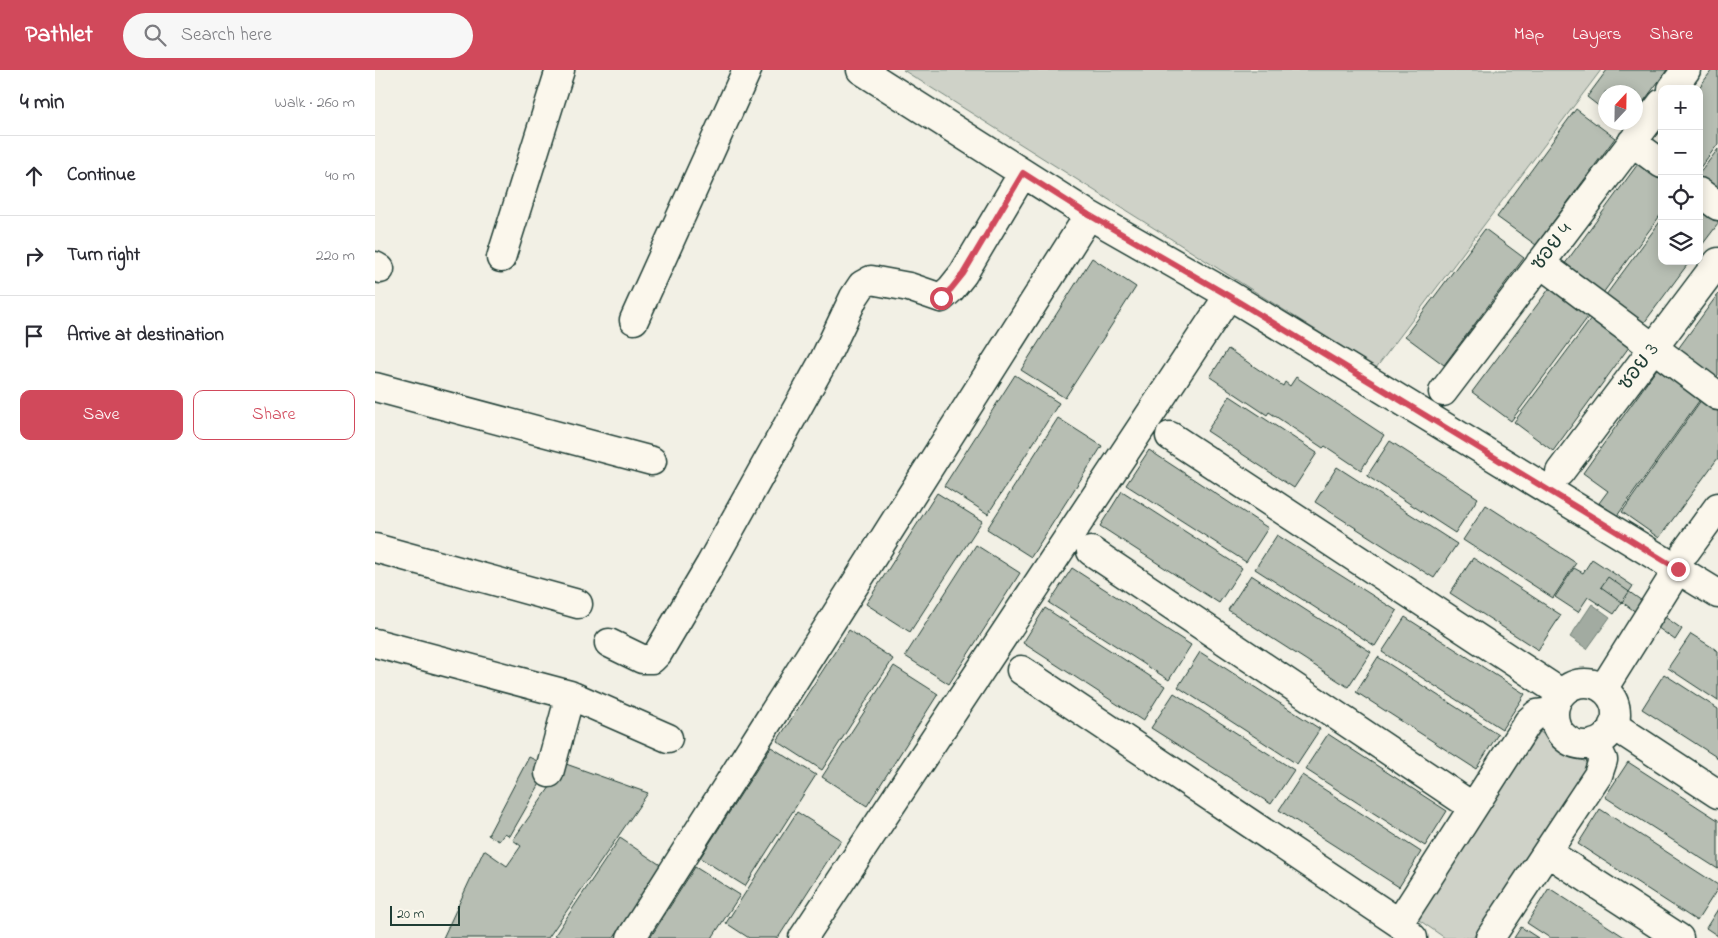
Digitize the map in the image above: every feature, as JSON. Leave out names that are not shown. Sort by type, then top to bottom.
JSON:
[{"type":"street","points":[[501,258],[560,70]]},
{"type":"street","points":[[634,320],[747,70]]},
{"type":"street","points":[[861,70],[1089,215],[1682,560],[1718,594]]},
{"type":"street","points":[[1675,85],[1687,70]]},
{"type":"street","name":"ซอย 4","points":[[1443,392],[1658,108]]},
{"type":"street","points":[[1632,142],[1658,161]]},
{"type":"street","points":[[609,643],[642,659],[652,659],[658,653],[737,516],[862,285],[871,280],[909,287],[941,298],[963,274],[1023,173]]},
{"type":"street","points":[[1703,195],[1718,206]]},
{"type":"street","points":[[631,938],[1089,215]]},
{"type":"street","name":"ซอย 3","points":[[1560,472],[1718,262]]},
{"type":"street","points":[[1540,263],[1718,396]]},
{"type":"street","points":[[803,938],[1229,296]]},
{"type":"street","points":[[375,387],[652,461]]},
{"type":"street","points":[[1170,436],[1557,702]]},
{"type":"street","points":[[1603,689],[1682,560],[1718,507]]},
{"type":"street","points":[[375,548],[578,604]]},
{"type":"street","points":[[1091,552],[1473,807]]},
{"type":"street","points":[[375,643],[570,695],[667,738]]},
{"type":"street","points":[[1021,670],[1406,931],[1473,807],[1528,722],[1557,702],[1569,687],[1579,683],[1589,683],[1603,689],[1607,692],[1616,711],[1604,734],[1603,760],[1598,775],[1490,938]]},
{"type":"street","points":[[549,773],[570,695]]},
{"type":"street","points":[[1557,702],[1555,722],[1559,731],[1566,739],[1585,745],[1604,734]]},
{"type":"street","points":[[1604,734],[1718,794]]},
{"type":"street","points":[[1547,852],[1679,938]]},
{"type":"shaded area","points":[[903,70],[1601,70],[1376,368]]},
{"type":"shaded area","points":[[1592,604],[1610,617],[1587,649],[1570,637]]},
{"type":"shaded area","points":[[1540,732],[1588,764],[1473,938],[1445,938],[1416,918]]},
{"type":"building","points":[[1607,70],[1667,70],[1643,102],[1643,85],[1598,85],[1598,106],[1587,97]]},
{"type":"building","points":[[1712,70],[1718,70],[1718,144],[1703,164],[1703,85],[1701,85]]},
{"type":"building","points":[[1576,109],[1598,125],[1598,130],[1604,130],[1615,138],[1536,245],[1497,217]]},
{"type":"building","points":[[1718,149],[1718,194],[1703,183],[1703,169]]},
{"type":"building","points":[[1643,157],[1658,168],[1658,218],[1603,293],[1564,265]]},
{"type":"building","points":[[1703,201],[1718,212],[1718,224],[1703,244]]},
{"type":"building","points":[[1658,224],[1658,265],[1687,265],[1644,323],[1606,295]]},
{"type":"building","points":[[1485,229],[1524,258],[1444,365],[1405,336]]},
{"type":"building","points":[[1092,258],[1136,287],[1065,398],[1021,370]]},
{"type":"building","points":[[1552,285],[1591,313],[1511,421],[1472,392]]},
{"type":"building","points":[[1718,294],[1718,375],[1713,382],[1675,353]]},
{"type":"building","points":[[1594,315],[1632,343],[1553,451],[1514,422]]},
{"type":"building","points":[[1228,349],[1283,386],[1285,382],[1290,386],[1296,377],[1384,435],[1361,470],[1325,446],[1323,448],[1269,412],[1267,415],[1210,377]]},
{"type":"building","points":[[1661,363],[1704,394],[1617,516],[1599,503],[1608,491],[1583,473]]},
{"type":"building","points":[[1015,375],[1059,403],[988,514],[944,486]]},
{"type":"building","points":[[1230,396],[1317,453],[1294,488],[1207,431]]},
{"type":"building","points":[[1704,396],[1718,407],[1718,458],[1659,538],[1622,512]]},
{"type":"building","points":[[1058,418],[1102,446],[1031,557],[987,529]]},
{"type":"building","points":[[1390,441],[1478,498],[1455,533],[1367,476]]},
{"type":"building","points":[[1149,450],[1268,528],[1246,562],[1126,485]]},
{"type":"building","points":[[1337,467],[1457,544],[1434,578],[1315,502]]},
{"type":"building","points":[[1122,491],[1242,568],[1219,603],[1100,526]]},
{"type":"building","points":[[937,493],[982,521],[910,632],[866,604]]},
{"type":"building","points":[[1486,505],[1576,563],[1553,598],[1463,540]]},
{"type":"building","points":[[1277,535],[1397,611],[1375,646],[1255,569]]},
{"type":"building","points":[[976,545],[1020,573],[949,684],[905,656]]},
{"type":"building","points":[[1473,558],[1561,615],[1538,650],[1450,593]]},
{"type":"building","points":[[1592,559],[1633,586],[1614,614],[1588,597],[1578,612],[1555,597],[1574,568],[1583,573]]},
{"type":"building","points":[[1072,568],[1191,645],[1169,680],[1049,603]]},
{"type":"building","points":[[1251,575],[1371,652],[1348,687],[1228,610]]},
{"type":"building","points":[[1608,577],[1682,629],[1675,640],[1601,587]]},
{"type":"building","points":[[1045,608],[1165,686],[1143,721],[1023,643]]},
{"type":"building","points":[[1405,617],[1525,694],[1502,729],[1382,652]]},
{"type":"building","points":[[849,630],[893,659],[822,770],[777,741]]},
{"type":"building","points":[[1691,634],[1718,651],[1718,701],[1668,668]]},
{"type":"building","points":[[1200,652],[1320,729],[1297,764],[1178,687]]},
{"type":"building","points":[[1378,657],[1498,734],[1476,769],[1356,692]]},
{"type":"building","points":[[894,666],[938,694],[867,806],[822,777]]},
{"type":"building","points":[[1664,674],[1718,709],[1718,758],[1642,709]]},
{"type":"building","points":[[1174,693],[1294,770],[1271,804],[1151,728]]},
{"type":"building","points":[[1328,734],[1447,811],[1425,846],[1305,769]]},
{"type":"building","points":[[771,747],[816,775],[745,886],[700,858]]},
{"type":"building","points":[[529,757],[541,763],[542,780],[510,836],[505,833],[499,841],[488,835]]},
{"type":"building","points":[[1628,762],[1718,820],[1718,869],[1605,797]]},
{"type":"building","points":[[566,764],[648,793],[548,938],[443,938],[484,850],[507,866],[521,846],[513,840]]},
{"type":"building","points":[[1302,775],[1421,852],[1399,887],[1279,810]]},
{"type":"building","points":[[1600,809],[1718,885],[1718,888],[1697,921],[1578,844]]},
{"type":"building","points":[[797,812],[841,840],[778,938],[749,938],[726,923]]},
{"type":"building","points":[[620,838],[662,866],[613,938],[560,938],[555,935]]},
{"type":"building","points":[[695,867],[740,895],[712,938],[650,938]]},
{"type":"building","points":[[1549,888],[1626,938],[1550,938],[1527,923]]},
{"type":"building","points":[[1718,909],[1718,936],[1706,928]]},
{"type":"building","points":[[1521,927],[1538,938],[1514,938]]},
{"type":"route","points":[[941,298],[963,274],[1023,173],[1089,215],[1229,296],[1678,569]]}]
